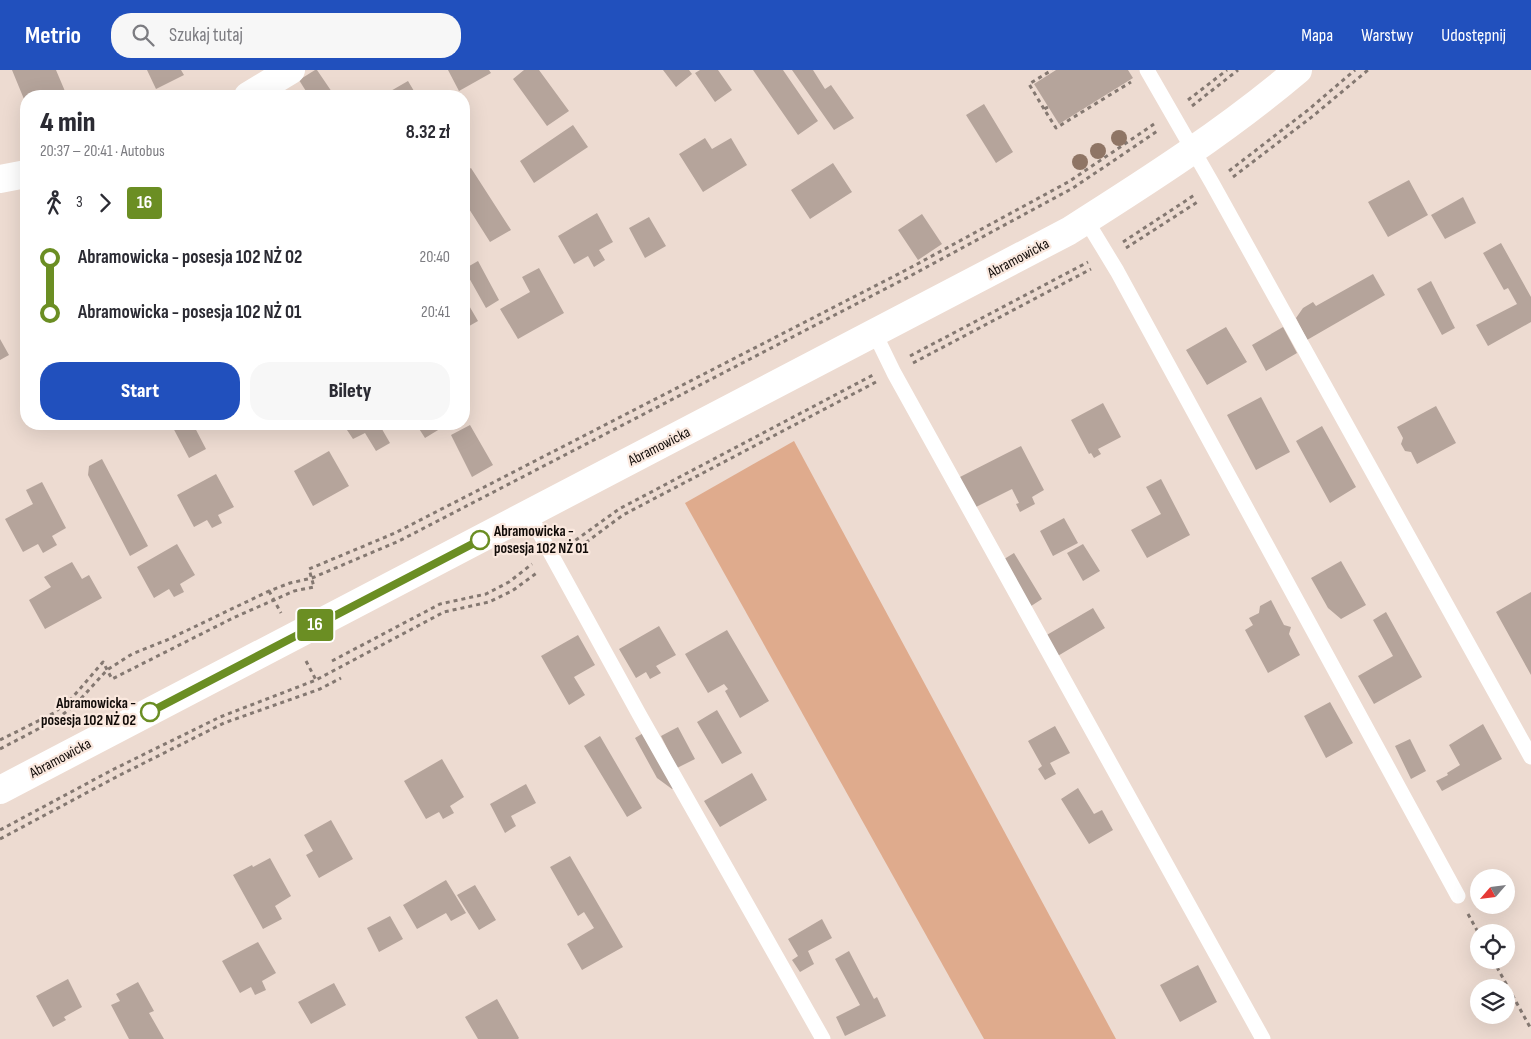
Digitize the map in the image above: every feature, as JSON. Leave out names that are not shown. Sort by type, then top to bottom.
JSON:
[{"type":"main road","points":[[258,90],[292,70]]},
{"type":"main road","name":"Abramowicka","points":[[0,790],[874,334],[1086,220],[1136,190],[1194,150],[1249,110],[1298,70]]},
{"type":"main road","points":[[0,179],[20,175]]},
{"type":"lane","points":[[1142,74],[1174,115],[1194,150],[1531,757]]},
{"type":"lane","points":[[1086,220],[1108,256],[1458,896]]},
{"type":"lane","points":[[874,334],[1263,1039]]},
{"type":"lane","points":[[529,514],[551,563],[823,1039]]},
{"type":"path","points":[[0,740],[54,713],[72,698],[103,662],[112,679],[233,618],[294,591],[314,587],[309,569],[395,533],[899,273],[1061,186],[1174,115],[1227,70]]},
{"type":"path","points":[[0,749],[57,719],[76,704],[107,670],[132,654],[167,640],[270,591],[290,583],[312,578],[399,541],[912,276],[1073,188],[1238,70]]},
{"type":"path","points":[[0,830],[114,769],[220,716],[316,680],[444,612],[490,602],[512,591],[623,515],[892,369],[1108,256],[1214,186],[1355,70]]},
{"type":"path","points":[[551,563],[619,509],[1108,256],[1214,186],[1313,116],[1368,70]]},
{"type":"path","points":[[1052,71],[1029,84],[1046,108],[1056,128],[1142,74]]},
{"type":"path","points":[[332,661],[440,604],[486,594],[509,582],[539,559],[551,563]]},
{"type":"path","points":[[0,838],[224,723],[320,689],[341,678]]},
{"type":"path","points":[[1498,969],[1531,1030]]},
{"type":"shaded area","points":[[794,441],[1116,1039],[984,1039],[685,503]]},
{"type":"building","points":[[12,70],[56,70],[64,90],[20,90]]},
{"type":"building","points":[[147,70],[181,70],[184,75],[156,89]]},
{"type":"building","points":[[317,70],[331,90],[305,90],[299,80]]},
{"type":"building","points":[[448,70],[489,70],[491,73],[461,90],[458,90]]},
{"type":"building","points":[[524,70],[539,70],[569,111],[547,126],[513,79]]},
{"type":"building","points":[[663,70],[689,70],[692,74],[676,87]]},
{"type":"building","points":[[700,70],[718,70],[732,90],[715,102],[695,73]]},
{"type":"building","points":[[753,70],[783,70],[818,121],[798,135]]},
{"type":"building","points":[[792,70],[813,70],[825,89],[831,85],[854,118],[834,130]]},
{"type":"building","points":[[1056,70],[1128,70],[1133,78],[1059,124],[1034,84]]},
{"type":"building","points":[[408,81],[413,90],[392,90]]},
{"type":"building","points":[[984,104],[1013,152],[996,163],[966,115]]},
{"type":"building","points":[[573,125],[588,147],[534,183],[520,161]]},
{"type":"building","points":[[705,138],[712,149],[731,138],[747,165],[703,192],[679,154]]},
{"type":"building","points":[[833,163],[852,192],[810,219],[791,190]]},
{"type":"building","points":[[470,169],[511,230],[490,242],[470,210]]},
{"type":"building","points":[[1409,180],[1428,215],[1388,237],[1368,202]]},
{"type":"building","points":[[1463,197],[1476,223],[1445,239],[1431,215]]},
{"type":"building","points":[[597,213],[613,242],[599,250],[605,260],[594,267],[588,256],[574,264],[558,236]]},
{"type":"building","points":[[922,214],[942,244],[918,260],[898,230]]},
{"type":"building","points":[[649,217],[666,246],[645,258],[629,228]]},
{"type":"building","points":[[1501,243],[1531,297],[1531,322],[1488,346],[1476,325],[1517,304],[1508,288],[1504,290],[1483,253]]},
{"type":"building","points":[[478,261],[499,300],[486,308],[470,280],[470,266]]},
{"type":"building","points":[[539,268],[564,313],[518,339],[500,309],[530,292],[522,277]]},
{"type":"building","points":[[1373,274],[1385,295],[1307,340],[1296,318],[1303,308],[1313,302],[1316,306]]},
{"type":"building","points":[[1431,281],[1455,328],[1442,335],[1417,289]]},
{"type":"building","points":[[470,307],[478,321],[470,326]]},
{"type":"building","points":[[1226,327],[1247,362],[1207,385],[1186,350]]},
{"type":"building","points":[[1283,327],[1297,353],[1266,371],[1252,345]]},
{"type":"building","points":[[0,339],[9,355],[0,360]]},
{"type":"building","points":[[1261,397],[1290,452],[1256,470],[1227,415]]},
{"type":"building","points":[[1103,403],[1121,437],[1098,449],[1101,454],[1094,458],[1091,453],[1089,454],[1071,420]]},
{"type":"building","points":[[1436,406],[1456,443],[1417,464],[1411,452],[1405,451],[1401,444],[1403,438],[1397,427]]},
{"type":"building","points":[[470,425],[493,465],[472,477],[451,435],[460,430],[470,430]]},
{"type":"building","points":[[1322,426],[1356,487],[1330,503],[1296,441]]},
{"type":"building","points":[[174,430],[196,430],[206,449],[189,458]]},
{"type":"building","points":[[347,430],[382,430],[390,443],[376,451],[365,433],[353,439]]},
{"type":"building","points":[[420,430],[438,430],[425,438]]},
{"type":"building","points":[[1021,446],[1044,490],[1032,497],[1035,504],[1020,512],[1016,504],[1019,503],[1012,489],[972,509],[956,479]]},
{"type":"building","points":[[329,451],[349,486],[313,506],[294,471]]},
{"type":"building","points":[[102,459],[148,546],[130,556],[88,475],[89,466]]},
{"type":"building","points":[[216,474],[234,507],[218,515],[222,523],[212,528],[207,520],[194,527],[177,495]]},
{"type":"building","points":[[1161,479],[1190,535],[1147,558],[1131,530],[1161,514],[1146,487]]},
{"type":"building","points":[[42,482],[66,528],[52,536],[57,545],[43,553],[38,544],[23,552],[5,519],[33,504],[26,490]]},
{"type":"building","points":[[1064,518],[1078,543],[1053,556],[1040,531]]},
{"type":"building","points":[[177,544],[195,575],[180,584],[184,592],[174,597],[169,589],[154,598],[137,567]]},
{"type":"building","points":[[1083,544],[1100,571],[1083,581],[1067,553]]},
{"type":"building","points":[[1014,553],[1042,599],[1028,608],[1001,561]]},
{"type":"building","points":[[1341,561],[1366,605],[1341,619],[1328,608],[1311,578]]},
{"type":"building","points":[[72,562],[82,579],[89,575],[102,598],[45,629],[29,600],[51,587],[44,577]]},
{"type":"building","points":[[1531,592],[1531,675],[1496,612]]},
{"type":"building","points":[[1271,600],[1284,625],[1291,627],[1289,634],[1300,655],[1268,673],[1245,630],[1253,625],[1249,618],[1259,613],[1260,606]]},
{"type":"building","points":[[1093,608],[1105,628],[1056,657],[1045,636]]},
{"type":"building","points":[[1386,612],[1422,677],[1374,704],[1358,676],[1393,656],[1373,620]]},
{"type":"building","points":[[659,626],[676,655],[656,666],[661,673],[650,679],[646,672],[636,678],[619,649]]},
{"type":"building","points":[[727,630],[769,701],[740,718],[725,691],[728,689],[724,684],[708,693],[685,654]]},
{"type":"building","points":[[578,635],[595,665],[574,677],[585,695],[569,705],[541,656]]},
{"type":"building","points":[[1330,702],[1353,743],[1326,758],[1304,716]]},
{"type":"building","points":[[717,710],[742,753],[722,764],[697,722]]},
{"type":"building","points":[[1483,724],[1502,759],[1442,791],[1436,781],[1448,775],[1447,773],[1460,765],[1449,745]]},
{"type":"building","points":[[1055,726],[1070,753],[1050,763],[1056,774],[1045,780],[1038,769],[1042,766],[1028,741]]},
{"type":"building","points":[[678,727],[695,759],[677,768],[661,736]]},
{"type":"building","points":[[645,732],[677,786],[672,789],[657,778],[635,738]]},
{"type":"building","points":[[600,736],[642,808],[627,817],[584,746]]},
{"type":"building","points":[[1410,739],[1426,771],[1411,779],[1395,746]]},
{"type":"building","points":[[442,759],[464,797],[450,806],[454,813],[443,819],[439,812],[426,819],[404,781]]},
{"type":"building","points":[[752,773],[767,800],[720,827],[704,801]]},
{"type":"building","points":[[526,784],[536,803],[511,816],[516,826],[505,833],[490,804]]},
{"type":"building","points":[[1078,788],[1094,814],[1102,810],[1113,830],[1089,844],[1061,799]]},
{"type":"building","points":[[331,820],[353,859],[319,878],[306,855],[313,851],[304,835]]},
{"type":"building","points":[[570,856],[623,947],[582,970],[567,944],[594,928],[584,912],[578,916],[550,867]]},
{"type":"building","points":[[270,858],[291,896],[275,906],[282,919],[263,929],[233,875]]},
{"type":"building","points":[[446,880],[466,913],[451,921],[446,913],[417,929],[403,905]]},
{"type":"building","points":[[475,885],[496,920],[479,930],[457,895]]},
{"type":"building","points":[[390,916],[403,939],[379,952],[367,928]]},
{"type":"building","points":[[822,919],[832,938],[808,951],[814,964],[800,972],[792,960],[798,956],[788,939]]},
{"type":"building","points":[[258,942],[276,973],[262,981],[266,990],[255,995],[251,987],[240,993],[222,961]]},
{"type":"building","points":[[849,951],[874,999],[877,997],[886,1016],[845,1036],[836,1017],[860,1005],[835,959]]},
{"type":"building","points":[[1198,965],[1217,1002],[1180,1022],[1160,985]]},
{"type":"building","points":[[68,979],[82,1007],[64,1017],[66,1020],[53,1027],[36,996]]},
{"type":"building","points":[[138,982],[154,1011],[149,1013],[164,1039],[129,1039],[111,1005],[120,1001],[116,994]]},
{"type":"building","points":[[334,983],[346,1005],[311,1024],[298,1002]]},
{"type":"building","points":[[497,999],[518,1039],[478,1039],[465,1017]]},
{"type":"bus line","name":"16","points":[[150,712],[480,540]]},
{"type":"place","name":"Abramowicka - posesja 102 NŻ 01","points":[[480,540]]},
{"type":"place","name":"Abramowicka - posesja 102 NŻ 02","points":[[150,712]]}]
